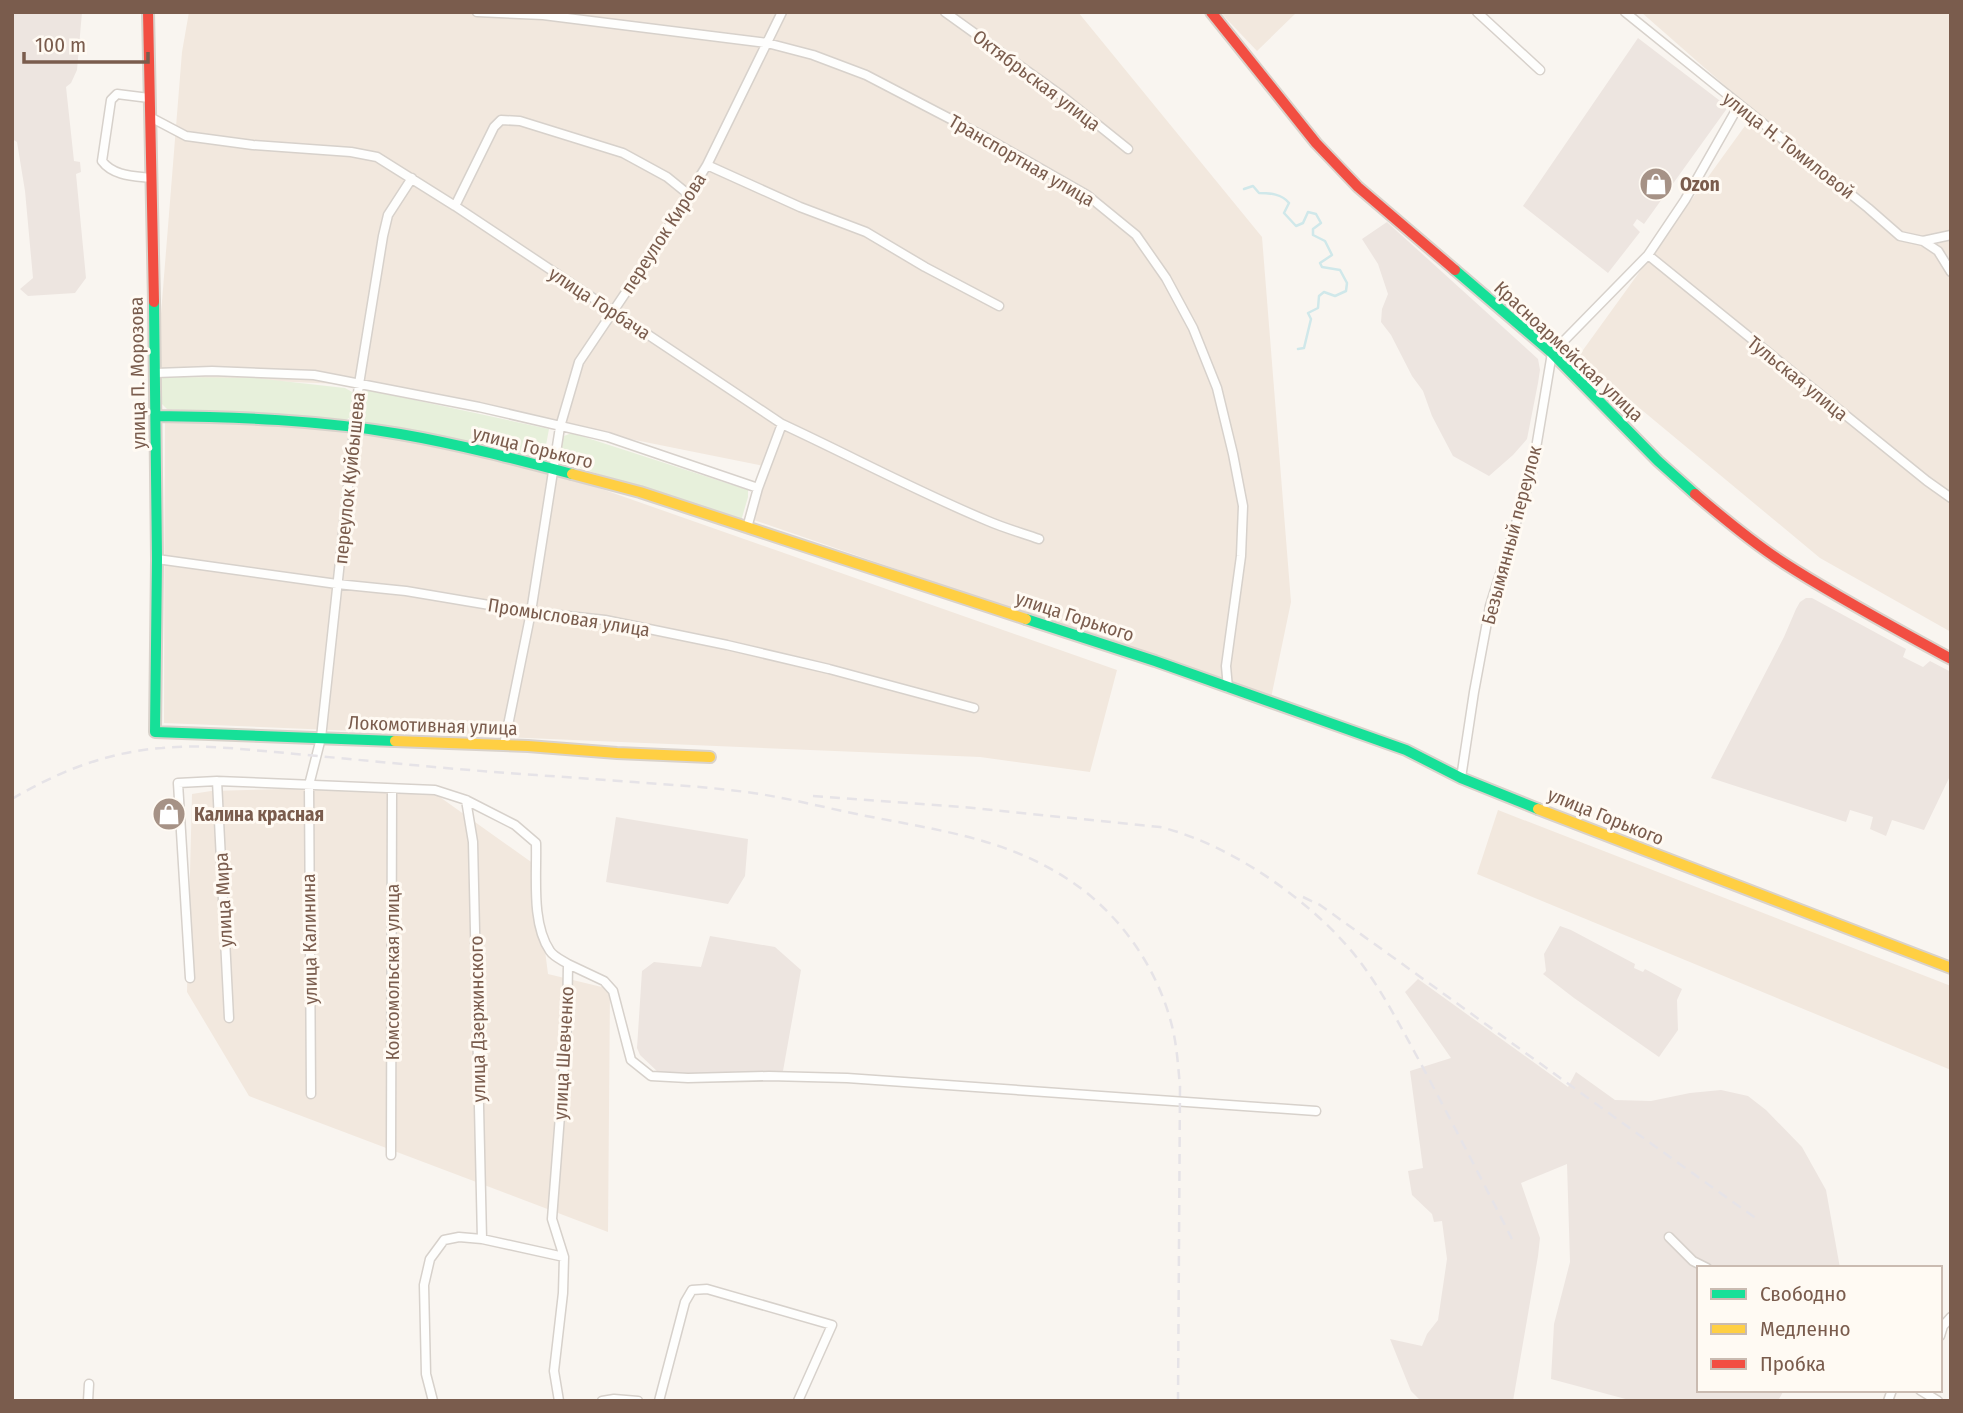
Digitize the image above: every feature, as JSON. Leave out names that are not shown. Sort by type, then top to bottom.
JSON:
[{"type":"street","name":"улица П. Морозова","points":[[148,12],[156,373],[155,732]]},
{"type":"street","name":"Транспортная улица","points":[[477,12],[542,15],[767,43],[813,55],[866,75],[985,137],[1087,195],[1136,235],[1166,278],[1193,328],[1217,388],[1230,441],[1242,506],[1241,556],[1226,666],[1228,688]]},
{"type":"street","name":"переулок Кирова","points":[[504,745],[531,612],[560,427],[579,362],[655,249],[707,165],[782,12]]},
{"type":"street","name":"Октябрьская улица","points":[[945,12],[1062,96],[1128,149]]},
{"type":"street","name":"Красноармейская улица","points":[[1211,12],[1316,142],[1358,187],[1552,354],[1658,461],[1722,517],[1782,562],[1868,614],[1951,659]]},
{"type":"street","points":[[1477,12],[1541,70]]},
{"type":"street","name":"улица Н. Томиловой","points":[[1625,12],[1900,236],[1923,241],[1938,251],[1951,272]]},
{"type":"street","points":[[149,98],[117,94],[111,100],[102,160],[105,165],[121,174],[151,178]]},
{"type":"street","points":[[1552,354],[1648,255],[1685,200],[1738,105]]},
{"type":"street","name":"улица Горбача","points":[[150,117],[186,136],[253,145],[351,152],[377,157],[782,424],[923,493],[991,523],[1039,539]]},
{"type":"street","points":[[455,206],[494,127],[501,120],[520,121],[623,153],[667,177],[688,194]]},
{"type":"street","points":[[707,165],[800,207],[866,232],[999,306]]},
{"type":"street","name":"переулок Куйбышева","points":[[309,785],[321,738],[359,384],[367,348],[377,270],[388,215],[412,178]]},
{"type":"street","points":[[1923,241],[1951,235]]},
{"type":"street","name":"Тульская улица","points":[[1648,255],[1951,498]]},
{"type":"street","name":"Безымянный переулок","points":[[1461,778],[1490,606],[1532,472],[1552,354]]},
{"type":"street","points":[[156,373],[212,371],[314,375],[479,407],[608,437],[758,488]]},
{"type":"street","name":"улица Горького","points":[[156,416],[248,418],[430,440],[640,492],[1143,657],[1307,714],[1406,750],[1461,778],[1614,839],[1951,968]]},
{"type":"street","points":[[747,528],[758,488],[782,424]]},
{"type":"street","name":"Промысловая улица","points":[[157,559],[605,620],[829,669],[974,708]]},
{"type":"street","name":"Локомотивная улица","points":[[155,732],[504,745],[710,757]]},
{"type":"street","points":[[190,978],[178,783],[217,781],[435,790],[466,800]]},
{"type":"street","name":"улица Мира","points":[[217,781],[229,1018]]},
{"type":"street","name":"улица Калинина","points":[[309,785],[310,1094]]},
{"type":"street","name":"Комсомольская улица","points":[[391,1155],[392,789]]},
{"type":"street","name":"улица Шевченко","points":[[466,800],[515,825],[536,843],[537,909],[541,935],[552,954],[568,964],[567,1025],[552,1219],[564,1257],[563,1293],[554,1371],[559,1401]]},
{"type":"street","name":"улица Дзержинского","points":[[466,800],[473,842],[482,1239]]},
{"type":"street","points":[[568,964],[604,981],[613,991],[631,1060],[651,1076],[847,1078],[1316,1111]]},
{"type":"street","points":[[433,1401],[426,1374],[424,1286],[429,1259],[444,1240],[459,1237],[482,1239],[564,1257]]},
{"type":"street","points":[[1669,1237],[1693,1261],[1703,1266]]},
{"type":"street","points":[[659,1401],[685,1302],[692,1290],[707,1289],[832,1325],[797,1401]]},
{"type":"street","points":[[88,1401],[89,1384]]},
{"type":"street","points":[[1923,1392],[1938,1401]]},
{"type":"street","points":[[602,1401],[638,1401]]},
{"type":"shaded area","points":[[12,12],[82,12],[77,70],[66,87],[74,161],[80,162],[81,172],[76,174],[86,278],[75,293],[28,296],[20,289],[33,278],[25,191],[17,142],[12,139]]},
{"type":"shaded area","points":[[189,12],[1078,12],[1262,237],[1291,602],[1271,698],[751,519],[764,466],[362,385],[156,376],[182,52]]},
{"type":"shaded area","points":[[1220,12],[1297,12],[1257,51]]},
{"type":"shaded area","points":[[1641,12],[1951,12],[1951,632],[1820,558],[1578,357],[1755,112]]},
{"type":"shaded area","points":[[1638,38],[1728,107],[1644,224],[1637,219],[1633,225],[1640,232],[1608,273],[1523,206]]},
{"type":"shaded area","points":[[1387,222],[1538,359],[1540,370],[1527,439],[1489,476],[1453,456],[1432,416],[1423,391],[1381,322],[1382,309],[1388,294],[1378,264],[1362,239]]},
{"type":"shaded area","points":[[165,419],[354,430],[559,474],[1117,670],[1090,772],[980,757],[164,723]]},
{"type":"shaded area","points":[[1806,598],[1812,598],[1906,649],[1903,657],[1923,667],[1930,661],[1951,672],[1951,774],[1924,830],[1892,820],[1886,836],[1870,829],[1873,817],[1850,810],[1846,822],[1711,778],[1796,609]]},
{"type":"shaded area","points":[[423,785],[534,864],[548,974],[610,989],[608,1232],[249,1096],[187,992],[192,794],[211,791]]},
{"type":"shaded area","points":[[1498,810],[1951,986],[1951,1070],[1477,874]]},
{"type":"shaded area","points":[[616,817],[748,839],[745,876],[728,904],[606,882]]},
{"type":"shaded area","points":[[1560,926],[1635,964],[1634,968],[1643,972],[1645,969],[1682,989],[1677,1000],[1678,1030],[1659,1057],[1543,974],[1546,971],[1544,954]]},
{"type":"shaded area","points":[[710,936],[775,947],[801,970],[783,1071],[659,1073],[640,1055],[637,1048],[642,971],[654,962],[701,967]]},
{"type":"shaded area","points":[[1418,979],[1568,1087],[1576,1072],[1615,1100],[1651,1101],[1721,1090],[1748,1096],[1766,1110],[1802,1147],[1826,1190],[1840,1266],[1697,1266],[1697,1392],[1783,1392],[1778,1401],[1633,1401],[1551,1379],[1554,1324],[1570,1262],[1567,1164],[1521,1183],[1540,1238],[1513,1401],[1421,1401],[1411,1391],[1390,1339],[1422,1346],[1438,1320],[1447,1259],[1442,1221],[1434,1222],[1432,1214],[1412,1195],[1408,1171],[1423,1168],[1410,1071],[1451,1058],[1405,992]]},
{"type":"green space","points":[[164,377],[255,378],[345,388],[354,393],[350,417],[346,420],[167,409],[160,402],[160,380]]},
{"type":"green space","points":[[368,390],[549,429],[543,461],[492,447],[361,422],[359,418],[362,395]]},
{"type":"green space","points":[[572,433],[748,490],[741,521],[562,462],[561,443],[564,436]]},
{"type":"waterway","points":[[1244,189],[1253,186],[1259,193],[1283,198],[1289,203],[1284,213],[1296,226],[1303,223],[1308,212],[1316,214],[1321,223],[1313,229],[1313,235],[1325,241],[1332,255],[1320,263],[1322,267],[1340,270],[1347,283],[1346,291],[1335,296],[1324,292],[1319,296],[1318,308],[1308,313],[1311,319],[1304,348],[1298,349]]},
{"type":"railway","points":[[12,799],[84,764],[122,754],[176,747],[219,747],[746,792],[951,833],[998,846],[1044,865],[1085,891],[1133,942],[1156,982],[1172,1026],[1180,1086],[1178,1401]]},
{"type":"railway","points":[[813,796],[962,807],[1160,827],[1215,847],[1271,879],[1321,919],[1361,963],[1421,1064],[1512,1239]]},
{"type":"railway","points":[[1303,897],[1320,905],[1757,1219]]},
{"type":"traffic: fast","points":[[1455,270],[1552,353],[1658,461],[1695,494]]},
{"type":"traffic: fast","points":[[154,302],[157,559],[155,732],[395,741]]},
{"type":"traffic: fast","points":[[156,416],[279,420],[370,429],[465,447],[572,474]]},
{"type":"traffic: fast","points":[[1026,619],[1155,661],[1406,750],[1461,778],[1538,809]]},
{"type":"traffic: slow","points":[[572,474],[640,492],[1026,619]]},
{"type":"traffic: slow","points":[[395,741],[710,757]]},
{"type":"traffic: slow","points":[[1538,809],[1951,968]]},
{"type":"traffic: jam","points":[[148,12],[154,302]]},
{"type":"traffic: jam","points":[[1211,12],[1316,143],[1358,187],[1455,270]]},
{"type":"traffic: jam","points":[[1695,494],[1784,563],[1951,659]]},
{"type":"place","name":"Ozon","points":[[1656,184]]},
{"type":"place","name":"Калина красная","points":[[169,814]]}]
